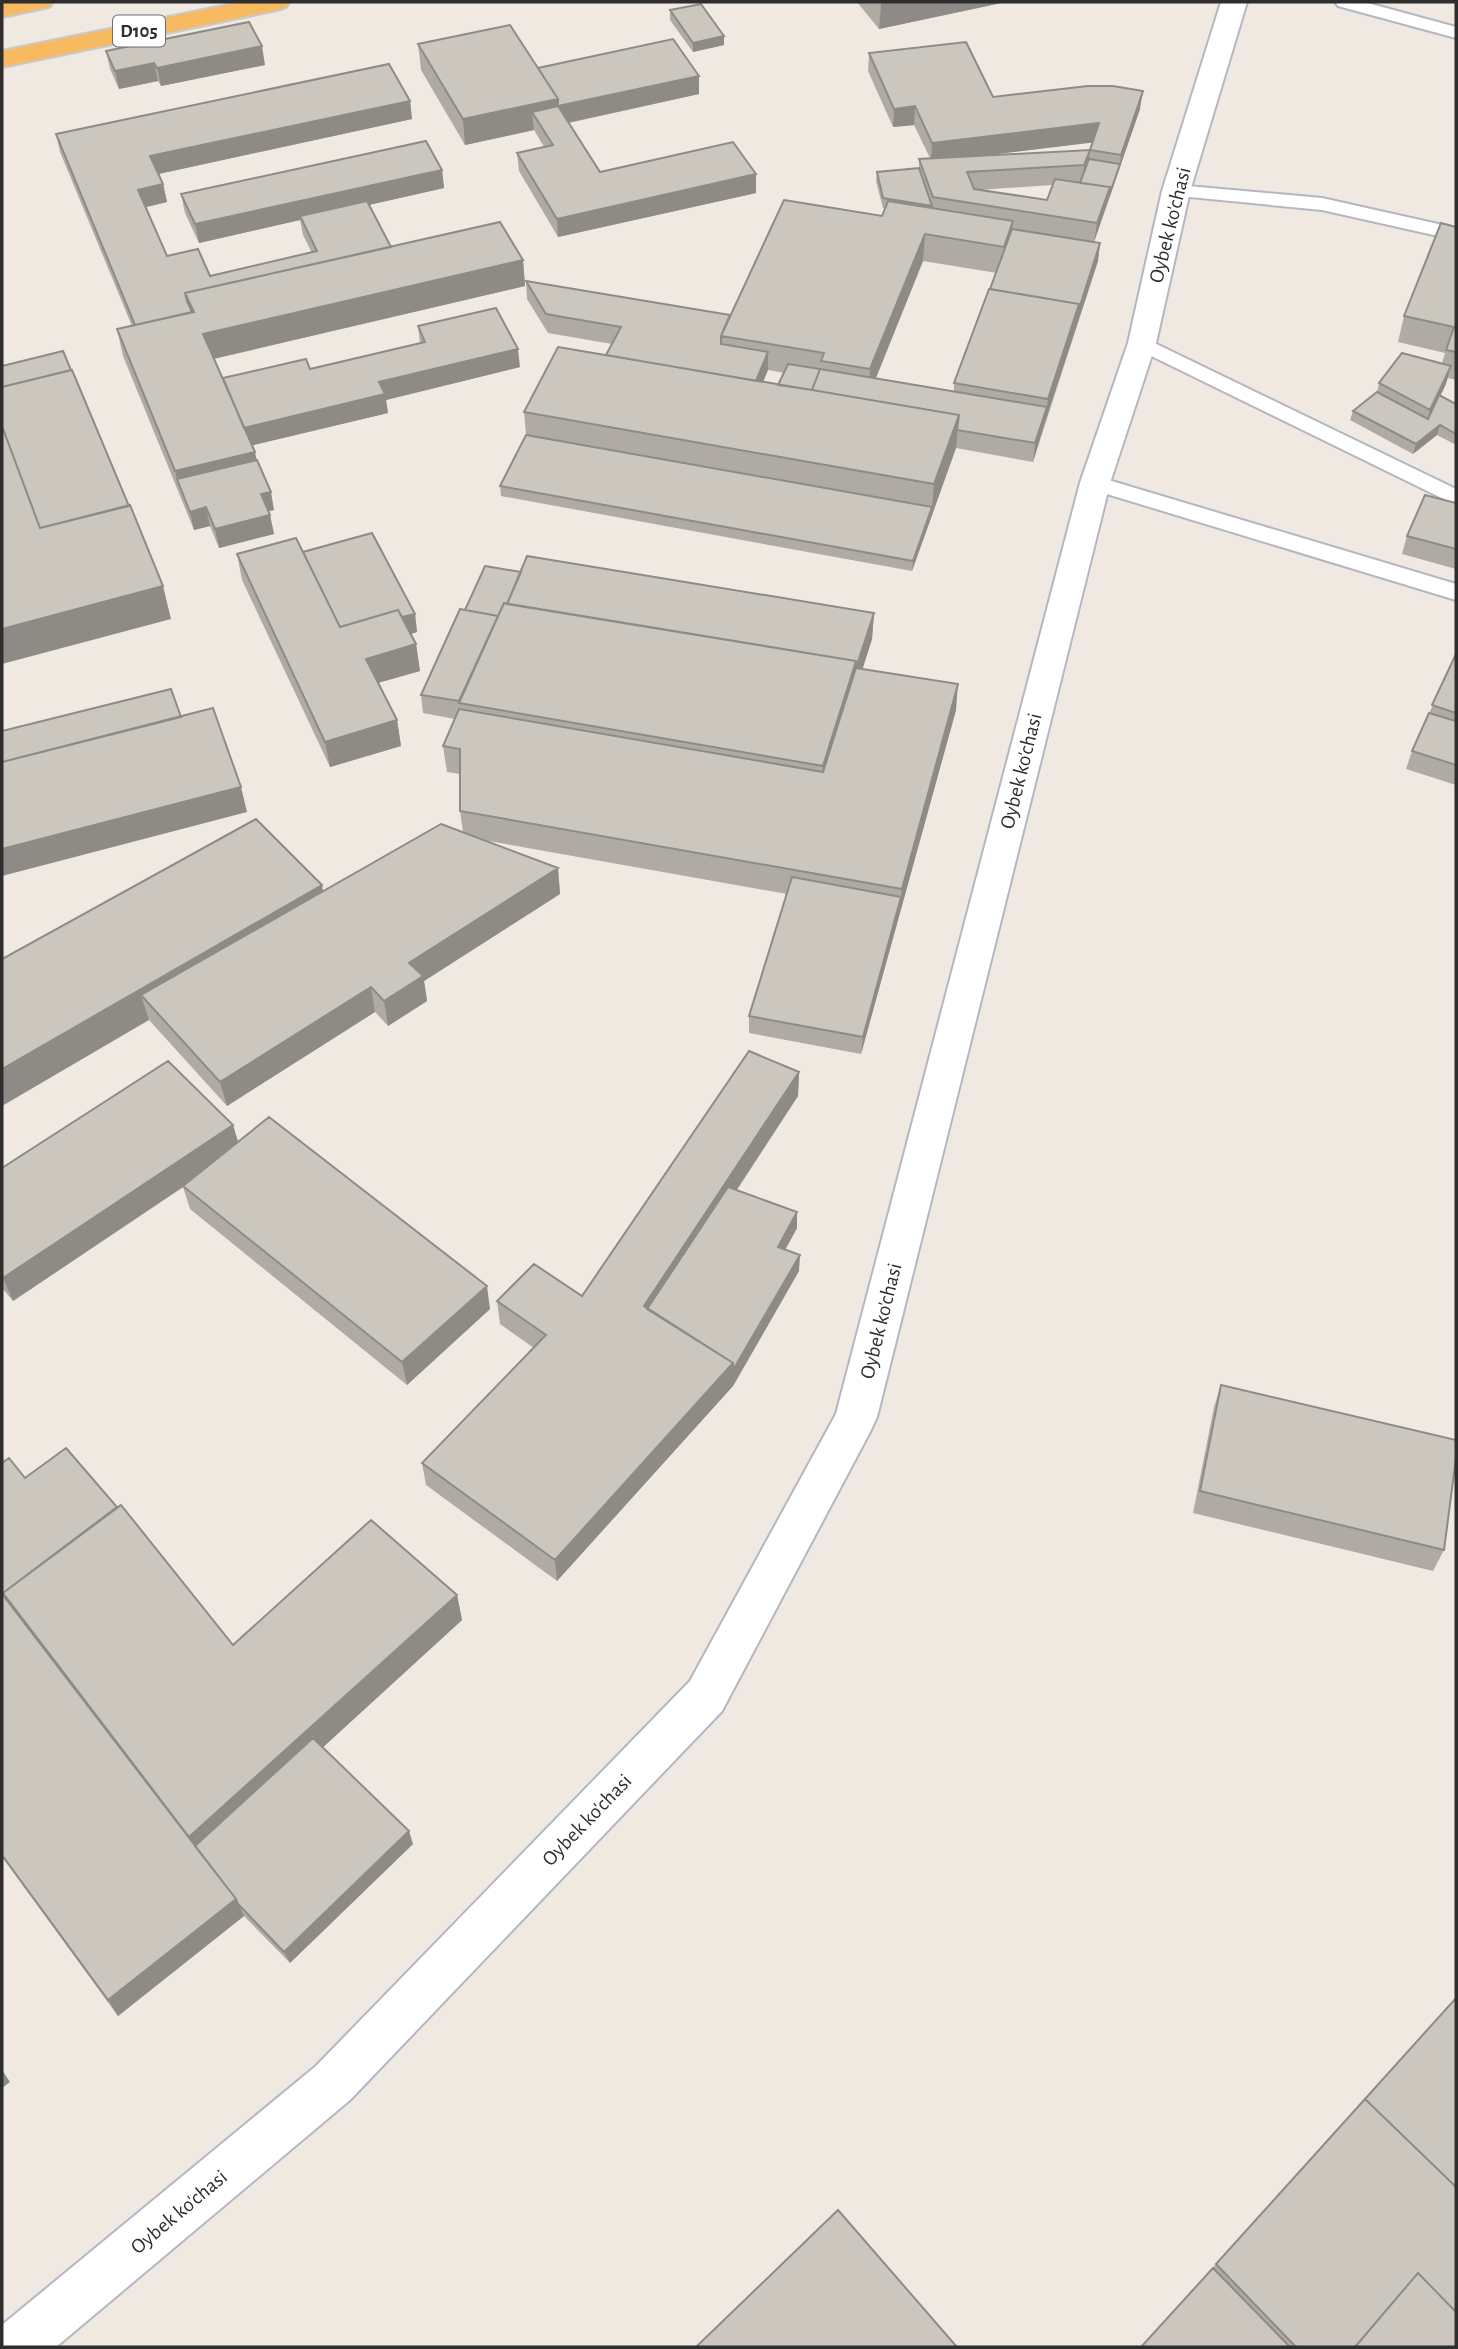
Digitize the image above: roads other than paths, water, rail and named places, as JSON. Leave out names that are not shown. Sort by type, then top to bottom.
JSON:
[{"type":"highway","points":[[2,9],[40,2]]},
{"type":"highway","name":"D105","points":[[2,59],[277,2]]},
{"type":"street","name":"Oybek ko'chasi","points":[[16,2347],[333,2083],[706,1696],[856,1417],[1095,483],[1142,343],[1175,191],[1234,2]]},
{"type":"lane","points":[[1344,2],[1456,33]]},
{"type":"lane","points":[[1175,191],[1322,204],[1456,234]]},
{"type":"lane","points":[[1142,343],[1456,498]]},
{"type":"lane","points":[[1095,483],[1456,592]]}]
